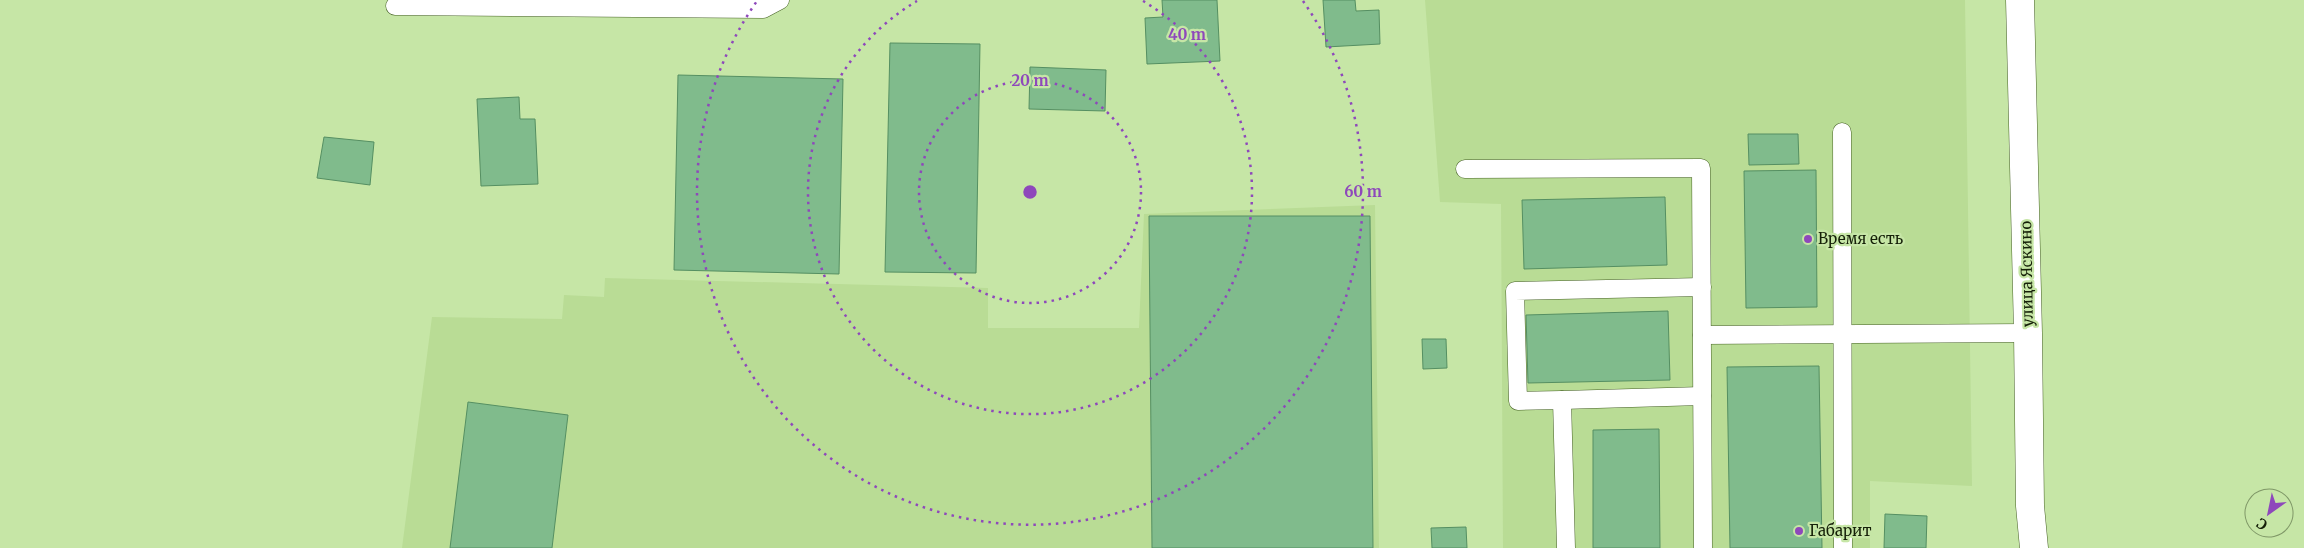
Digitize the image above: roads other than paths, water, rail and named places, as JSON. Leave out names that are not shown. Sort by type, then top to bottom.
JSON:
[{"type":"street","name":"улица Яскино","points":[[2020,0],[2030,506],[2034,548]]},
{"type":"lane","points":[[395,6],[763,9],[780,0]]},
{"type":"lane","points":[[1842,132],[1843,548]]},
{"type":"lane","points":[[1465,168],[1701,168],[1703,548]]},
{"type":"lane","points":[[1702,287],[1515,291],[1518,401],[1702,396]]},
{"type":"lane","points":[[1702,334],[2028,333]]},
{"type":"lane","points":[[1562,400],[1566,548]]},
{"type":"place","name":"Время есть","points":[[1808,239]]},
{"type":"place","name":"Габарит","points":[[1799,531]]}]
